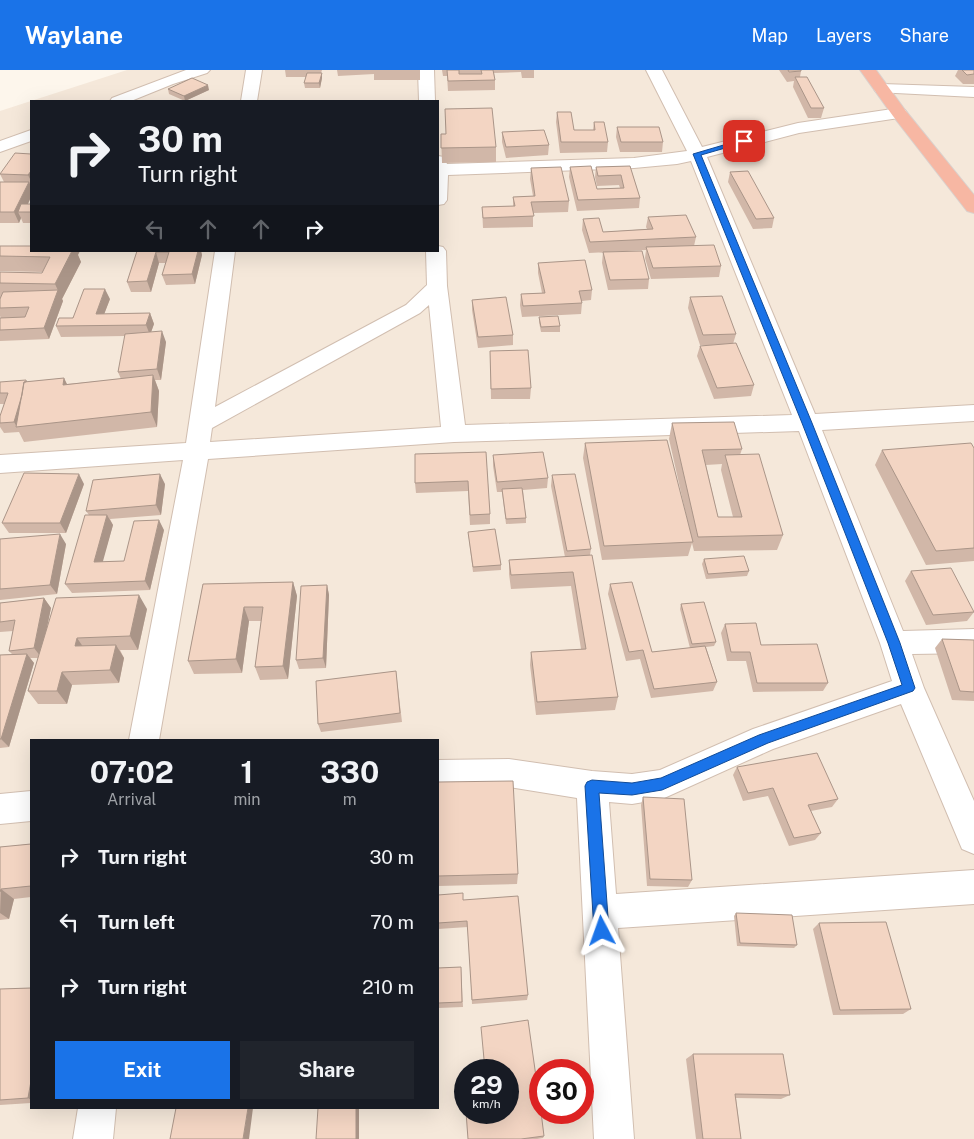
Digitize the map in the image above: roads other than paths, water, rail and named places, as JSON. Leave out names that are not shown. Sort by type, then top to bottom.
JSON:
[{"type":"highway","points":[[868,70],[899,113],[974,207]]},
{"type":"street","points":[[120,100],[167,81],[202,70]]},
{"type":"street","points":[[248,100],[254,70]]},
{"type":"street","points":[[426,70],[427,100]]},
{"type":"street","points":[[654,70],[697,154],[807,423],[894,643],[908,688],[974,838]]},
{"type":"street","points":[[882,90],[974,92]]},
{"type":"street","points":[[439,166],[634,164],[697,154],[798,128],[899,113]]},
{"type":"street","points":[[0,147],[30,135]]},
{"type":"street","points":[[144,739],[197,451],[225,252]]},
{"type":"street","points":[[436,252],[439,309],[454,434]]},
{"type":"street","points":[[200,424],[413,309],[437,286]]},
{"type":"street","points":[[413,309],[439,309]]},
{"type":"street","points":[[0,464],[454,434],[807,423],[974,413]]},
{"type":"street","points":[[894,643],[974,641]]},
{"type":"street","points":[[439,774],[509,773],[592,786],[632,789],[662,784],[764,739],[908,688]]},
{"type":"street","points":[[592,786],[614,1139]]},
{"type":"street","points":[[0,809],[30,806]]},
{"type":"street","points":[[600,912],[974,887]]},
{"type":"street","points":[[93,1139],[97,1109]]}]
